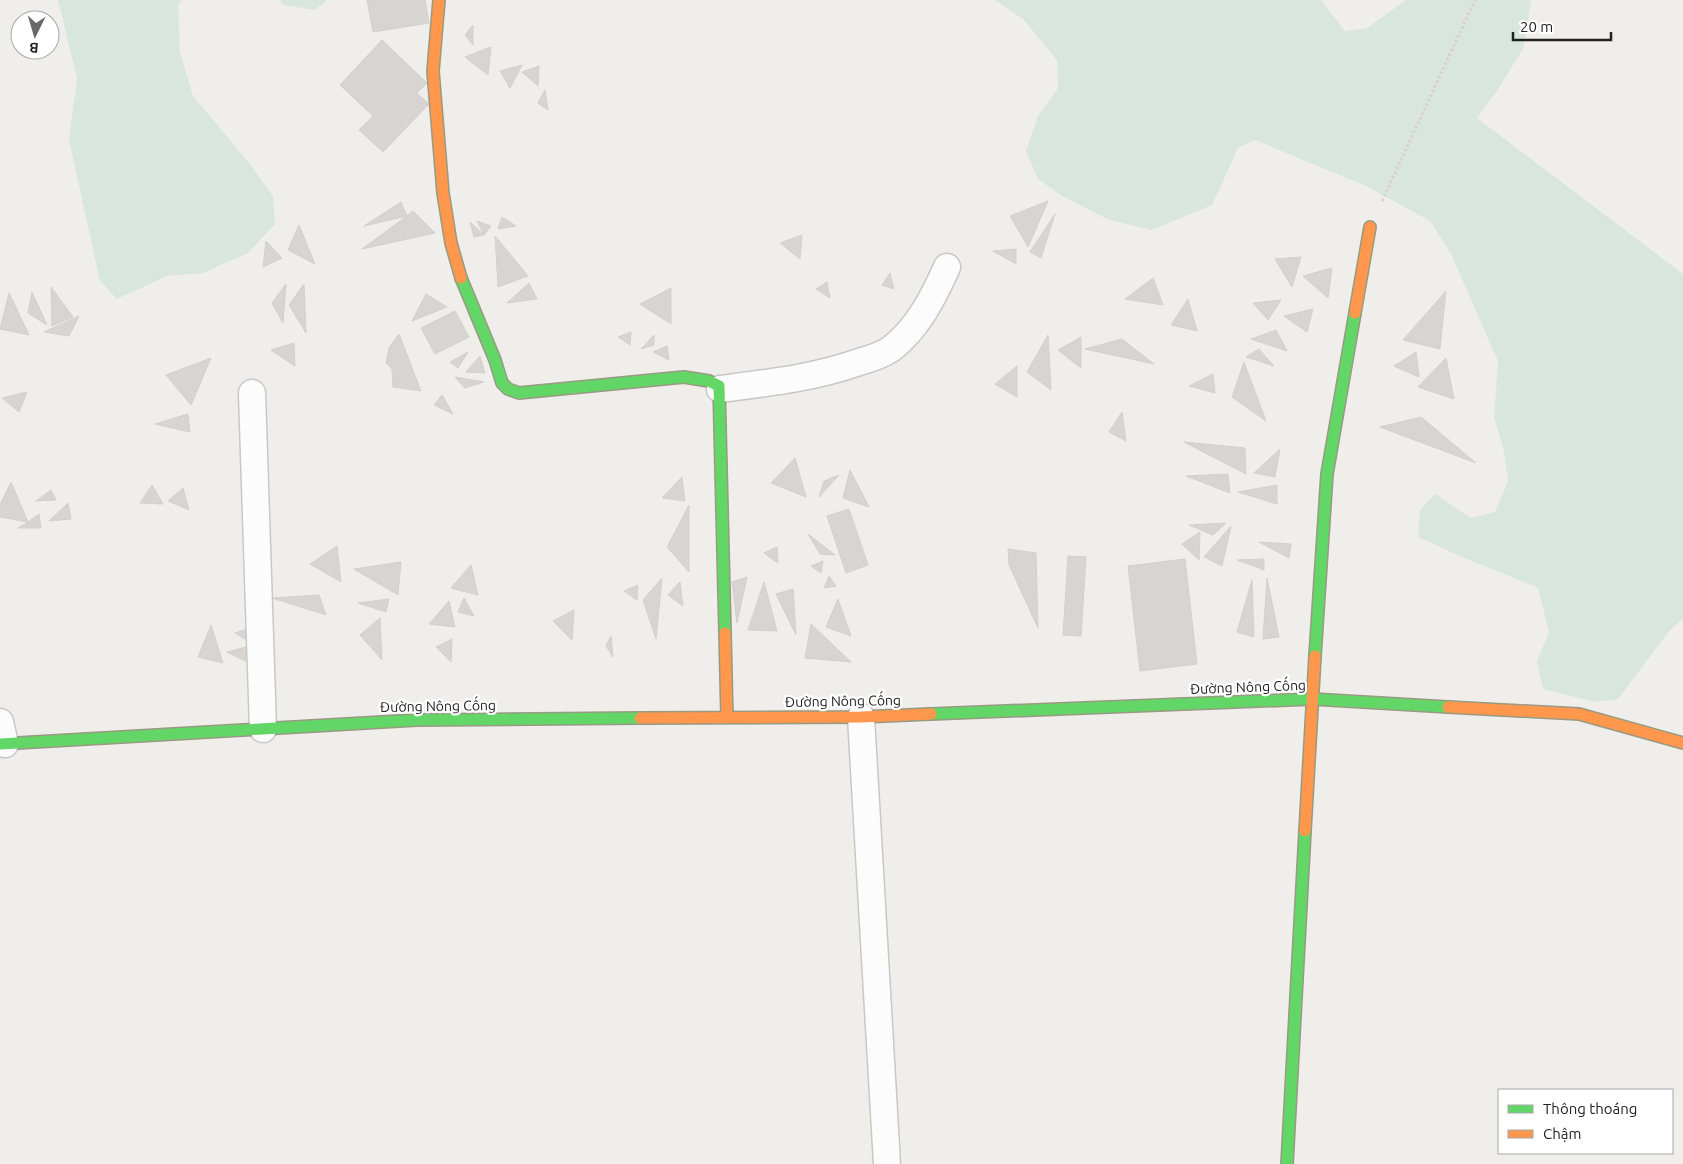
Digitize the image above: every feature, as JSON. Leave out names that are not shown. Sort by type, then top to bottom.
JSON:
[{"type":"street","points":[[439,0],[434,71],[443,193],[451,244],[462,280],[495,360],[502,383],[513,392],[525,393],[684,376],[714,382],[720,389],[727,718]]},
{"type":"street","points":[[1287,1164],[1312,699],[1327,474],[1370,227]]},
{"type":"street","points":[[720,389],[811,376],[838,370],[875,357],[890,349],[912,329],[923,314],[947,267]]},
{"type":"street","points":[[252,393],[262,729]]},
{"type":"street","name":"Đường Nông Cống","points":[[2,737],[262,729],[417,720],[861,717],[1312,699],[1578,714],[1683,743]]},
{"type":"street","points":[[861,717],[887,1164]]},
{"type":"path","points":[[1370,227],[1475,0]]},
{"type":"shaded area","points":[[58,0],[182,0],[178,5],[180,52],[193,96],[249,163],[273,196],[275,224],[248,253],[203,273],[167,276],[117,299],[100,281],[69,140],[77,78]]},
{"type":"shaded area","points":[[280,0],[327,0],[315,10],[283,5]]},
{"type":"shaded area","points":[[995,0],[1321,0],[1345,31],[1367,28],[1406,0],[1531,0],[1523,49],[1497,91],[1477,118],[1683,274],[1683,619],[1670,630],[1618,699],[1595,702],[1543,689],[1537,661],[1549,632],[1538,588],[1418,537],[1420,510],[1435,494],[1471,518],[1495,512],[1508,481],[1503,447],[1494,418],[1498,361],[1451,254],[1430,221],[1366,186],[1255,140],[1238,148],[1212,205],[1152,230],[1109,220],[1062,196],[1038,179],[1026,151],[1038,116],[1058,88],[1057,60],[1024,20]]},
{"type":"building","points":[[367,0],[425,0],[429,23],[373,32]]},
{"type":"building","points":[[473,25],[473,45],[465,35]]},
{"type":"building","points":[[382,40],[427,83],[417,93],[429,104],[383,152],[359,130],[373,116],[340,85]]},
{"type":"building","points":[[491,47],[488,75],[465,57]]},
{"type":"building","points":[[522,65],[510,88],[500,71]]},
{"type":"building","points":[[539,66],[538,86],[522,72]]},
{"type":"building","points":[[545,90],[548,110],[538,103]]},
{"type":"building","points":[[1048,201],[1028,247],[1010,216]]},
{"type":"building","points":[[401,202],[407,216],[364,226]]},
{"type":"building","points":[[413,211],[435,233],[362,249],[407,216]]},
{"type":"building","points":[[1055,214],[1041,258],[1030,252]]},
{"type":"building","points":[[502,217],[516,226],[498,229]]},
{"type":"building","points":[[477,221],[491,226],[484,235]]},
{"type":"building","points":[[470,222],[484,235],[474,237]]},
{"type":"building","points":[[299,225],[315,264],[288,250]]},
{"type":"building","points":[[802,235],[800,259],[780,243]]},
{"type":"building","points":[[495,236],[528,276],[498,287]]},
{"type":"building","points":[[266,241],[282,258],[263,267]]},
{"type":"building","points":[[1016,249],[1016,264],[993,251]]},
{"type":"building","points":[[1301,257],[1292,287],[1275,259]]},
{"type":"building","points":[[1332,268],[1328,298],[1303,276]]},
{"type":"building","points":[[890,273],[894,289],[882,285]]},
{"type":"building","points":[[1153,278],[1163,305],[1125,299]]},
{"type":"building","points":[[827,282],[830,298],[816,289]]},
{"type":"building","points":[[529,283],[537,299],[507,303]]},
{"type":"building","points":[[286,284],[283,323],[272,303]]},
{"type":"building","points":[[304,284],[306,333],[289,305]]},
{"type":"building","points":[[51,287],[73,317],[52,326]]},
{"type":"building","points":[[671,288],[671,324],[640,304]]},
{"type":"building","points":[[1446,291],[1440,349],[1403,340]]},
{"type":"building","points":[[32,292],[47,325],[28,313]]},
{"type":"building","points":[[9,293],[29,335],[0,329]]},
{"type":"building","points":[[426,294],[447,307],[412,321]]},
{"type":"building","points":[[1188,299],[1197,331],[1171,325]]},
{"type":"building","points":[[1281,300],[1268,320],[1253,303]]},
{"type":"building","points":[[1313,309],[1307,332],[1284,316]]},
{"type":"building","points":[[455,311],[469,337],[435,354],[421,328]]},
{"type":"building","points":[[79,316],[69,336],[44,332]]},
{"type":"building","points":[[1276,330],[1287,351],[1251,339]]},
{"type":"building","points":[[631,332],[630,345],[618,337]]},
{"type":"building","points":[[399,334],[421,391],[393,387],[392,369],[386,363],[389,348]]},
{"type":"building","points":[[654,335],[654,345],[641,349]]},
{"type":"building","points":[[1048,335],[1051,390],[1027,372]]},
{"type":"building","points":[[1081,337],[1081,368],[1058,350]]},
{"type":"building","points":[[1122,339],[1154,364],[1085,349]]},
{"type":"building","points":[[294,343],[295,366],[271,350]]},
{"type":"building","points":[[667,346],[669,360],[653,352]]},
{"type":"building","points":[[1259,349],[1274,366],[1246,357]]},
{"type":"building","points":[[468,352],[458,368],[450,362]]},
{"type":"building","points":[[1416,352],[1419,377],[1394,366]]},
{"type":"building","points":[[480,356],[485,373],[466,372]]},
{"type":"building","points":[[211,358],[191,405],[166,375]]},
{"type":"building","points":[[1446,358],[1454,399],[1418,387]]},
{"type":"building","points":[[1244,362],[1266,421],[1232,397]]},
{"type":"building","points":[[1017,366],[1017,397],[995,384]]},
{"type":"building","points":[[1213,374],[1215,393],[1189,386]]},
{"type":"building","points":[[455,377],[484,382],[465,388]]},
{"type":"building","points":[[27,392],[19,412],[2,398]]},
{"type":"building","points":[[442,395],[453,414],[434,405]]},
{"type":"building","points":[[1122,412],[1126,441],[1109,432]]},
{"type":"building","points":[[188,414],[190,432],[155,424]]},
{"type":"building","points":[[1421,417],[1476,463],[1380,427]]},
{"type":"building","points":[[1184,442],[1245,448],[1246,474]]},
{"type":"building","points":[[1280,449],[1275,477],[1254,473]]},
{"type":"building","points":[[795,458],[806,497],[771,483]]},
{"type":"building","points":[[850,470],[869,507],[843,498]]},
{"type":"building","points":[[1228,474],[1230,493],[1186,476]]},
{"type":"building","points":[[839,475],[819,497],[824,481]]},
{"type":"building","points":[[682,477],[685,501],[662,498]]},
{"type":"building","points":[[11,482],[28,522],[0,517],[0,505]]},
{"type":"building","points":[[152,485],[163,504],[140,503]]},
{"type":"building","points":[[1277,485],[1277,504],[1238,492]]},
{"type":"building","points":[[183,488],[189,510],[168,501]]},
{"type":"building","points":[[51,490],[56,500],[36,501]]},
{"type":"building","points":[[68,503],[71,519],[49,521]]},
{"type":"building","points":[[689,505],[689,572],[667,547]]},
{"type":"building","points":[[849,509],[868,565],[846,573],[827,516]]},
{"type":"building","points":[[39,514],[41,528],[18,528],[28,522]]},
{"type":"building","points":[[1226,523],[1213,535],[1189,525]]},
{"type":"building","points":[[1231,526],[1222,566],[1204,557]]},
{"type":"building","points":[[1200,532],[1199,560],[1182,544]]},
{"type":"building","points":[[808,534],[835,555],[820,554]]},
{"type":"building","points":[[1259,542],[1291,544],[1289,558]]},
{"type":"building","points":[[337,546],[341,582],[310,564]]},
{"type":"building","points":[[777,547],[778,563],[764,553]]},
{"type":"building","points":[[1008,549],[1036,553],[1038,628],[1009,565]]},
{"type":"building","points":[[1068,556],[1086,557],[1081,636],[1063,635]]},
{"type":"building","points":[[1185,559],[1197,664],[1140,671],[1128,566]]},
{"type":"building","points":[[1264,559],[1264,570],[1237,560]]},
{"type":"building","points":[[823,561],[821,573],[811,566]]},
{"type":"building","points":[[401,562],[398,595],[354,569]]},
{"type":"building","points":[[471,565],[478,595],[451,588]]},
{"type":"building","points":[[829,576],[836,586],[824,588]]},
{"type":"building","points":[[747,577],[737,623],[732,582]]},
{"type":"building","points":[[662,578],[656,639],[643,600]]},
{"type":"building","points":[[1267,578],[1279,637],[1263,639]]},
{"type":"building","points":[[1252,580],[1254,637],[1237,632]]},
{"type":"building","points":[[680,582],[683,606],[668,595]]},
{"type":"building","points":[[764,582],[777,631],[748,630]]},
{"type":"building","points":[[638,585],[637,600],[624,591]]},
{"type":"building","points":[[793,589],[796,635],[776,594]]},
{"type":"building","points":[[319,595],[326,615],[272,598]]},
{"type":"building","points":[[464,598],[474,616],[458,612]]},
{"type":"building","points":[[389,599],[386,612],[358,603]]},
{"type":"building","points":[[838,599],[851,636],[826,627]]},
{"type":"building","points":[[449,601],[455,627],[429,624]]},
{"type":"building","points":[[574,610],[572,640],[553,621]]},
{"type":"building","points":[[380,618],[382,660],[360,635]]},
{"type":"building","points":[[811,624],[851,662],[805,658]]},
{"type":"building","points":[[211,625],[223,663],[198,657]]},
{"type":"building","points":[[247,629],[252,643],[235,633]]},
{"type":"building","points":[[611,636],[613,657],[606,646]]},
{"type":"building","points":[[452,639],[451,662],[436,647]]},
{"type":"building","points":[[246,647],[255,666],[227,652]]},
{"type":"traffic: fast","points":[[461,278],[495,360],[502,383],[508,389],[519,393],[684,377],[709,381],[719,386],[725,633]]},
{"type":"traffic: fast","points":[[1315,656],[1327,474],[1355,313]]},
{"type":"traffic: fast","points":[[931,714],[1312,699],[1448,707]]},
{"type":"traffic: fast","points":[[0,744],[417,720],[640,718]]},
{"type":"traffic: fast","points":[[1287,1164],[1305,831]]},
{"type":"traffic: slow","points":[[439,0],[433,71],[443,193],[451,243],[461,278]]},
{"type":"traffic: slow","points":[[1355,313],[1370,227]]},
{"type":"traffic: slow","points":[[725,633],[727,718]]},
{"type":"traffic: slow","points":[[1305,831],[1315,656]]},
{"type":"traffic: slow","points":[[1448,707],[1579,714],[1683,743]]},
{"type":"traffic: slow","points":[[640,718],[861,717],[931,714]]}]
